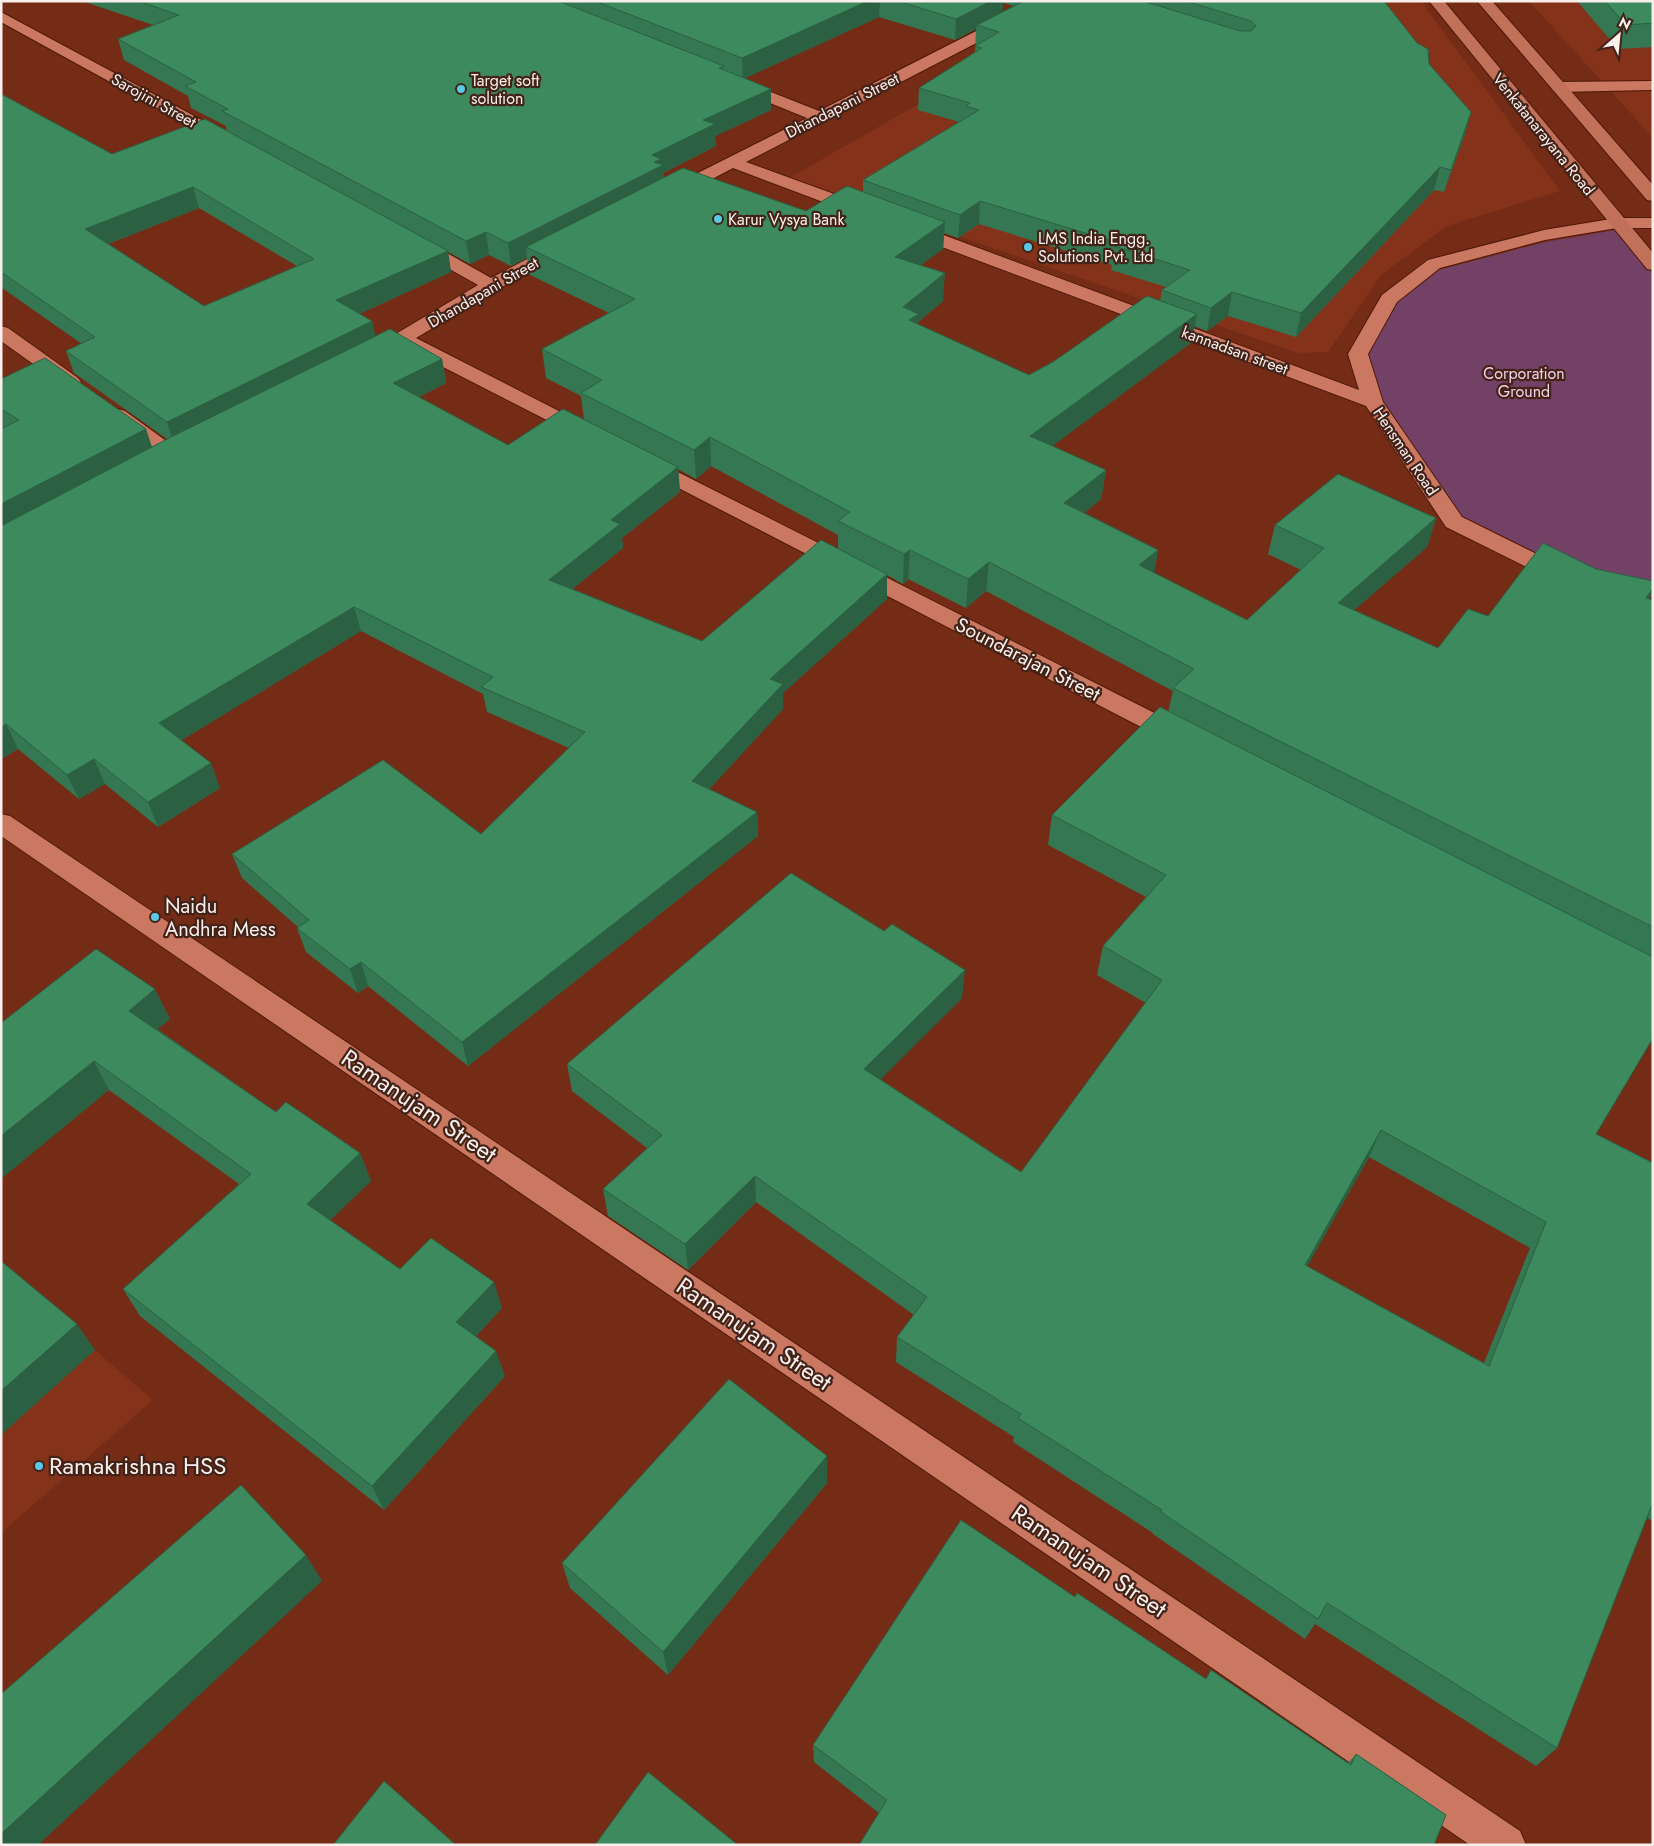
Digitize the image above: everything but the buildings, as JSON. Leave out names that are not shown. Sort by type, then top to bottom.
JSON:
[{"type":"main road","name":"Venkatanarayana Road","points":[[1436,1],[1653,266]]},
{"type":"main road","name":"Venkatanarayana Road","points":[[1484,1],[1653,196]]},
{"type":"street","name":"Dhandapani Street","points":[[654,202],[1047,1]]},
{"type":"street","points":[[1003,10],[1021,15]]},
{"type":"street","name":"Sarojini Street","points":[[1,16],[246,150]]},
{"type":"street","points":[[727,81],[819,117]]},
{"type":"street","points":[[1559,88],[1644,85]]},
{"type":"street","name":"kannadsan street","points":[[732,162],[1373,402]]},
{"type":"street","name":"Hensman Road","points":[[1584,587],[1454,522],[1373,402],[1358,354],[1389,299],[1434,264],[1544,235],[1617,223],[1653,223]]},
{"type":"street","points":[[404,237],[491,285]]},
{"type":"street","name":"Dhandapani Street","points":[[377,352],[403,339],[491,285],[577,241]]},
{"type":"street","points":[[1,332],[174,455]]},
{"type":"street","name":"Soundarajan Street","points":[[403,339],[1201,748]]},
{"type":"street","name":"Ramanujam Street","points":[[1,823],[1506,1845]]},
{"type":"shaded area","points":[[1099,1],[1421,1],[1560,191],[1447,226],[1382,274],[1328,352],[1298,353],[789,178]]},
{"type":"shaded area","points":[[1529,1],[1653,1],[1653,138]]},
{"type":"shaded area","name":"Ramakrishna HSS","points":[[1,1269],[153,1400],[1,1533]]},
{"type":"green space","name":"Corporation Ground","points":[[1616,230],[1653,274],[1653,597],[1592,583],[1459,517],[1381,402],[1366,357],[1396,303],[1439,270],[1545,242]]},
{"type":"place","name":"Target soft solution","points":[[461,89]]},
{"type":"place","name":"Karur Vysya Bank","points":[[718,219]]},
{"type":"place","name":"LMS India Engg. Solutions Pvt. Ltd","points":[[1028,247]]},
{"type":"place","name":"Naidu Andhra Mess","points":[[155,917]]},
{"type":"place","name":"Ramakrishna HSS","points":[[39,1466]]}]
